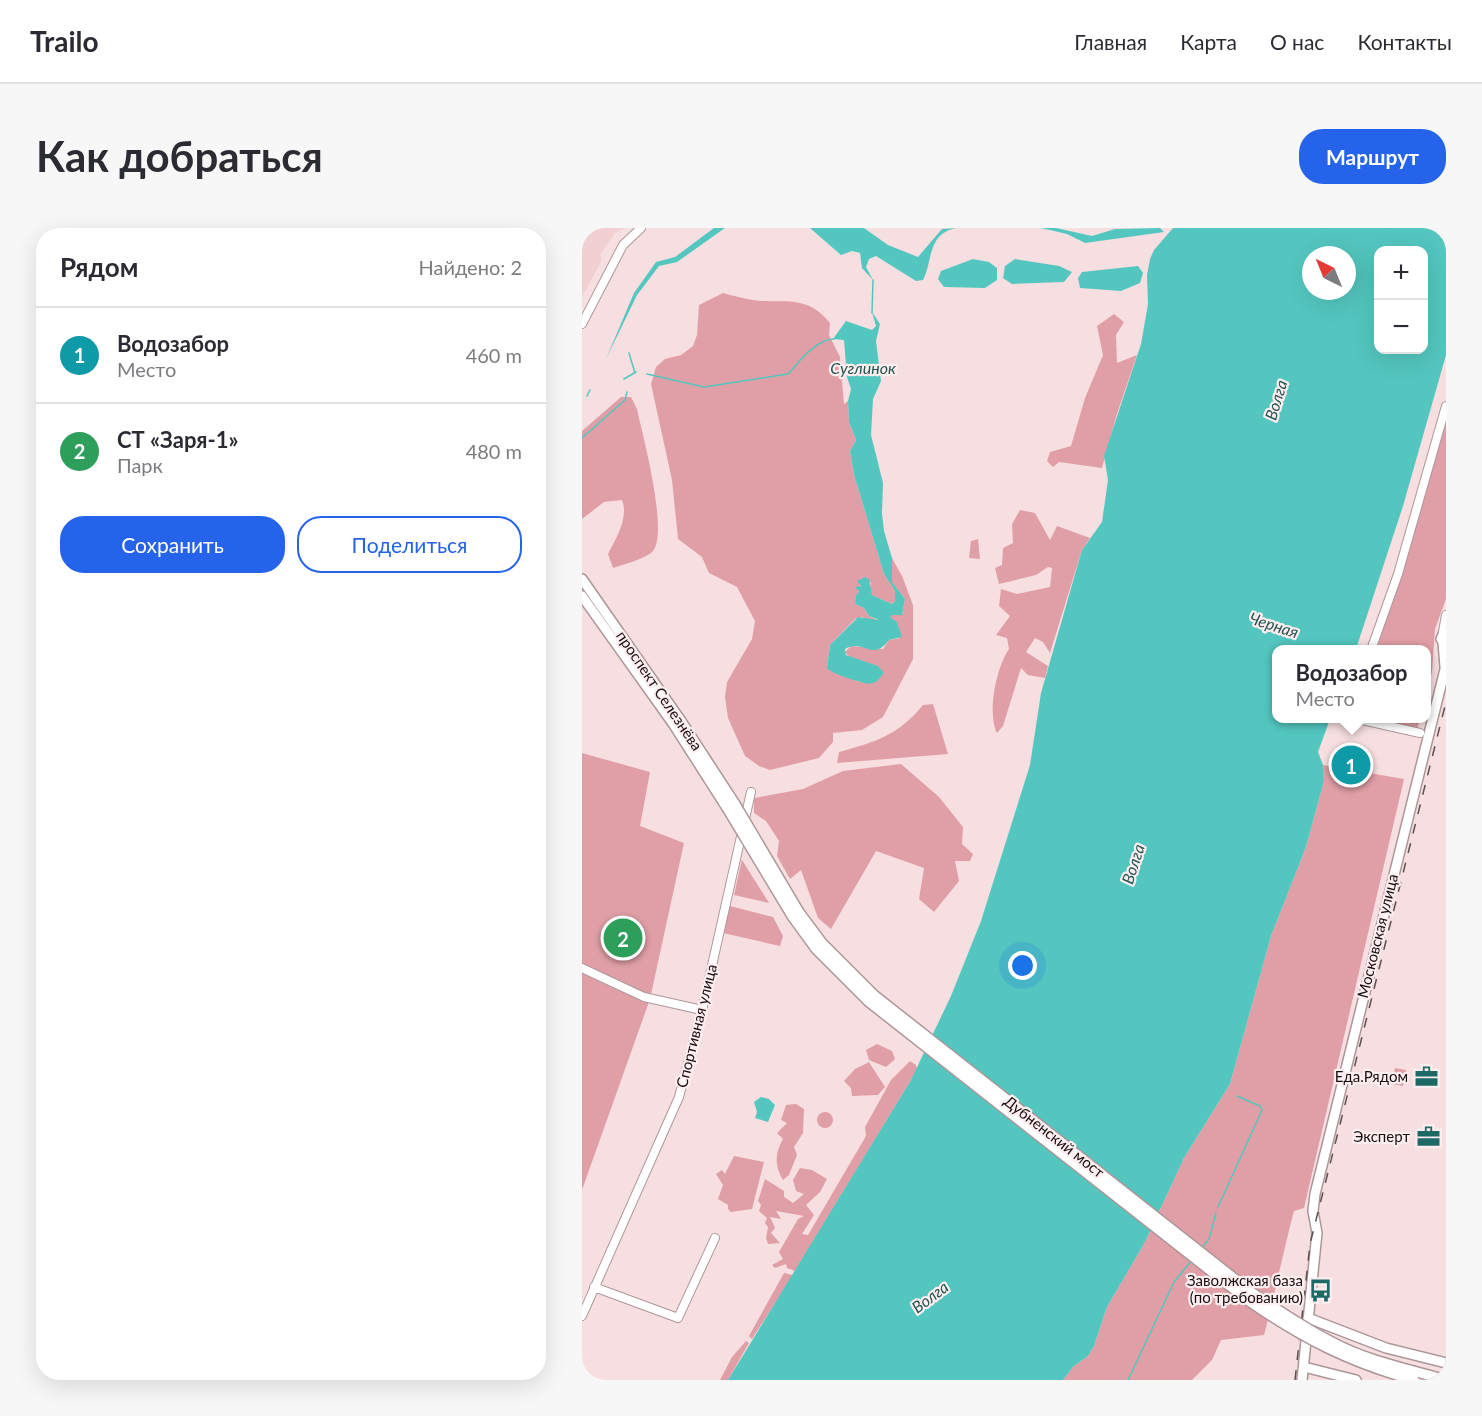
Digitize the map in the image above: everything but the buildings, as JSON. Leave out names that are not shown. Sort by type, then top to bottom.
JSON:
[{"type":"main road","name":"проспект Селезнёва","points":[[582,579],[681,721],[731,806]]},
{"type":"main road","name":"проспект Селезнёва","points":[[582,596],[731,806]]},
{"type":"main road","name":"Московская улица","points":[[1308,1318],[1317,1233],[1313,1205],[1445,666],[1444,630]]},
{"type":"main road","name":"Дубненский мост","points":[[731,806],[799,912],[822,943],[874,995],[1225,1272],[1287,1317],[1343,1347],[1382,1362],[1446,1380]]},
{"type":"main road","name":"Дубненский мост","points":[[731,806],[792,916],[816,949],[869,1002],[1266,1312],[1330,1351],[1379,1370],[1414,1380]]},
{"type":"main road","points":[[1302,1380],[1308,1318],[1386,1348],[1446,1363]]},
{"type":"main road","points":[[1305,1356],[1308,1368],[1307,1380]]},
{"type":"main road","points":[[1308,1368],[1356,1380]]},
{"type":"street","points":[[582,324],[623,245],[641,228]]},
{"type":"street","points":[[1373,645],[1398,574],[1446,406]]},
{"type":"street","points":[[1444,630],[1446,615]]},
{"type":"street","points":[[1379,723],[1420,733]]},
{"type":"street","name":"Спортивная улица","points":[[582,1316],[679,1097],[702,1010],[726,898],[750,806],[751,792]]},
{"type":"street","points":[[582,968],[644,997],[702,1010]]},
{"type":"street","points":[[594,1287],[678,1318],[716,1238]]},
{"type":"shaded area","points":[[582,228],[625,228],[615,233],[600,255],[602,260],[582,297]]},
{"type":"shaded area","points":[[723,293],[756,300],[807,305],[830,323],[829,335],[840,357],[844,404],[848,401],[849,422],[856,440],[850,451],[854,475],[884,574],[895,591],[895,601],[892,604],[872,595],[869,589],[871,583],[862,578],[855,604],[864,608],[869,616],[879,621],[860,617],[855,619],[830,645],[827,668],[860,682],[876,681],[884,673],[875,666],[853,659],[845,652],[851,646],[883,649],[889,640],[900,638],[897,622],[890,617],[891,615],[902,615],[905,599],[892,582],[892,558],[913,605],[913,659],[883,717],[862,730],[833,733],[833,742],[819,758],[770,770],[759,766],[745,756],[728,718],[725,697],[727,682],[752,639],[755,621],[737,587],[709,573],[702,557],[678,539],[672,480],[651,384],[656,367],[665,359],[681,355],[693,346],[697,335],[699,305]]},
{"type":"shaded area","points":[[1114,314],[1124,322],[1116,335],[1117,363],[1137,355],[1102,468],[1059,462],[1053,467],[1047,461],[1050,452],[1071,446],[1085,398],[1103,355],[1097,326]]},
{"type":"shaded area","points":[[621,397],[631,397],[637,409],[649,461],[658,528],[656,544],[651,553],[613,568],[608,554],[621,528],[624,507],[622,500],[604,502],[582,519],[582,431]]},
{"type":"shaded area","points":[[1446,413],[1446,599],[1435,629],[1431,676],[1431,645],[1375,645]]},
{"type":"shaded area","points":[[1020,510],[1035,513],[1050,540],[1057,526],[1090,538],[1082,550],[1050,653],[1043,642],[1035,638],[1026,652],[1048,666],[1045,678],[1028,675],[1021,668],[1003,726],[997,733],[993,714],[994,691],[1000,667],[1009,649],[1007,638],[996,635],[1010,616],[999,606],[1001,589],[1017,594],[1050,587],[1052,568],[1048,567],[1036,575],[999,584],[995,568],[1002,565],[1003,548],[1013,543],[1012,524]]},
{"type":"shaded area","points":[[978,539],[980,559],[969,558],[971,541]]},
{"type":"shaded area","points":[[933,704],[948,754],[837,763],[839,752],[886,736],[905,724],[923,705]]},
{"type":"shaded area","points":[[1385,723],[1419,723],[1417,730]]},
{"type":"shaded area","points":[[582,753],[650,772],[640,826],[684,843],[650,999],[582,1190]]},
{"type":"shaded area","points":[[901,764],[939,797],[963,827],[962,844],[973,854],[970,861],[955,861],[959,881],[934,912],[919,899],[924,868],[876,851],[831,929],[818,918],[801,870],[790,879],[777,856],[779,841],[766,821],[754,813],[754,798],[803,789],[843,771]]},
{"type":"shaded area","points":[[1323,765],[1404,779],[1304,1208],[1294,1211],[1264,1335],[1221,1340],[1212,1360],[1192,1380],[1063,1380],[1073,1367],[1088,1356],[1094,1346],[1107,1307],[1145,1242],[1184,1158],[1230,1084],[1271,936],[1306,847],[1324,781]]},
{"type":"shaded area","points":[[742,860],[769,903],[734,895]]},
{"type":"shaded area","points":[[730,906],[773,917],[783,936],[780,946],[723,933]]},
{"type":"shaded area","points":[[877,1044],[892,1051],[895,1059],[886,1067],[869,1060],[866,1050]]},
{"type":"shaded area","points":[[910,1061],[916,1065],[917,1070],[795,1271],[787,1268],[786,1264],[775,1268],[772,1265],[783,1259],[779,1252],[798,1219],[804,1216],[776,1211],[781,1219],[770,1217],[775,1228],[771,1233],[780,1243],[768,1244],[766,1238],[768,1227],[765,1223],[767,1218],[759,1211],[761,1205],[758,1201],[765,1179],[784,1191],[784,1197],[793,1203],[804,1194],[796,1191],[793,1180],[800,1168],[812,1170],[827,1179],[820,1192],[806,1205],[814,1215],[802,1234],[808,1235],[866,1136],[865,1127],[891,1080]]},
{"type":"shaded area","points":[[869,1062],[885,1087],[878,1095],[852,1096],[851,1088],[844,1081],[855,1069]]},
{"type":"shaded area","points":[[1395,1068],[1406,1070],[1403,1086],[1392,1084]]},
{"type":"shaded area","points":[[796,1104],[804,1109],[803,1133],[794,1147],[797,1155],[789,1175],[783,1180],[777,1159],[778,1149],[783,1139],[777,1133],[787,1123],[781,1120],[786,1105]]},
{"type":"shaded area","points":[[825,1112],[831,1114],[833,1120],[831,1126],[825,1128],[819,1126],[817,1120],[819,1114]]},
{"type":"shaded area","points":[[734,1156],[764,1162],[752,1209],[731,1212],[728,1205],[718,1199],[723,1185],[716,1174],[722,1170],[725,1174]]},
{"type":"shaded area","points":[[784,1273],[793,1275],[752,1339],[749,1336]]},
{"type":"shaded area","points":[[746,1341],[749,1343],[728,1380],[720,1380],[732,1357]]},
{"type":"water","points":[[714,228],[725,228],[677,262],[659,266],[637,295],[606,359],[634,293],[656,262],[675,257]]},
{"type":"water","points":[[810,228],[864,228],[888,245],[918,257],[942,229],[956,228],[947,231],[935,242],[923,280],[916,281],[876,256],[869,259],[866,267],[873,280],[862,268],[860,253],[852,251],[841,255]]},
{"type":"water","points":[[1041,228],[1056,228],[1092,236],[1115,229],[1160,228],[1164,232],[1085,243],[1067,234]]},
{"type":"water","points":[[1173,228],[1446,228],[1446,355],[1403,506],[1357,645],[1272,645],[1272,723],[1329,723],[1318,752],[1323,765],[1324,781],[1306,847],[1271,936],[1230,1084],[1184,1158],[1145,1242],[1107,1307],[1094,1346],[1088,1356],[1073,1367],[1063,1380],[728,1380],[911,1080],[951,996],[981,921],[1030,765],[1041,693],[1082,550],[1102,522],[1108,480],[1104,456],[1141,344],[1148,304],[1147,275],[1154,250]]},
{"type":"water","points":[[973,259],[989,262],[997,268],[997,280],[985,288],[944,287],[938,279],[941,271]]},
{"type":"water","points":[[1015,259],[1059,266],[1072,272],[1064,282],[1012,284],[1003,278],[1005,266]]},
{"type":"water","points":[[1138,266],[1143,273],[1140,283],[1121,291],[1080,288],[1078,278],[1082,272]]},
{"type":"water","name":"Суглинок","points":[[872,312],[880,324],[876,341],[881,381],[873,399],[871,435],[883,483],[882,513],[884,531],[892,558],[892,582],[905,599],[902,615],[890,617],[897,622],[902,637],[889,640],[877,650],[858,646],[845,649],[846,655],[878,666],[884,673],[876,682],[869,684],[853,680],[827,668],[830,645],[858,617],[879,620],[869,616],[864,608],[855,604],[859,591],[855,587],[861,586],[857,581],[865,577],[869,579],[872,595],[892,604],[895,601],[895,591],[884,574],[854,475],[850,451],[856,440],[849,422],[848,401],[851,389],[847,377],[844,340],[833,339],[846,321],[872,330],[876,326]]},
{"type":"water","points":[[761,1097],[769,1099],[775,1105],[768,1122],[755,1118],[757,1112],[754,1102]]},
{"type":"waterway","points":[[872,313],[873,280]]},
{"type":"waterway","points":[[647,374],[704,387],[788,374],[814,347],[834,339]]},
{"type":"waterway","points":[[629,353],[635,373]]},
{"type":"waterway","points":[[624,379],[636,372]]},
{"type":"waterway","points":[[587,396],[590,390]]},
{"type":"waterway","points":[[582,438],[625,400],[627,392]]},
{"type":"waterway","points":[[1218,1207],[1262,1110],[1260,1106],[1237,1096]]},
{"type":"waterway","points":[[1201,1249],[1209,1239],[1216,1213]]},
{"type":"waterway","points":[[1128,1380],[1174,1282],[1192,1260]]},
{"type":"railway","points":[[1295,1380],[1310,1244],[1446,702]]},
{"type":"place","name":"Водозабор","points":[[1351,765]]},
{"type":"place","name":"СТ «Заря-1»","points":[[623,938]]},
{"type":"place","name":"Еда.Рядом","points":[[1426,1077]]},
{"type":"place","name":"Эксперт","points":[[1428,1137]]},
{"type":"place","name":"Заволжская база (по требованию)","points":[[1321,1290]]},
{"type":"water label","name":"Волга","points":[[1276,400]]},
{"type":"water label","name":"Черная","points":[[1274,625]]},
{"type":"water label","name":"Волга","points":[[1133,864]]},
{"type":"water label","name":"Волга","points":[[930,1297]]}]
